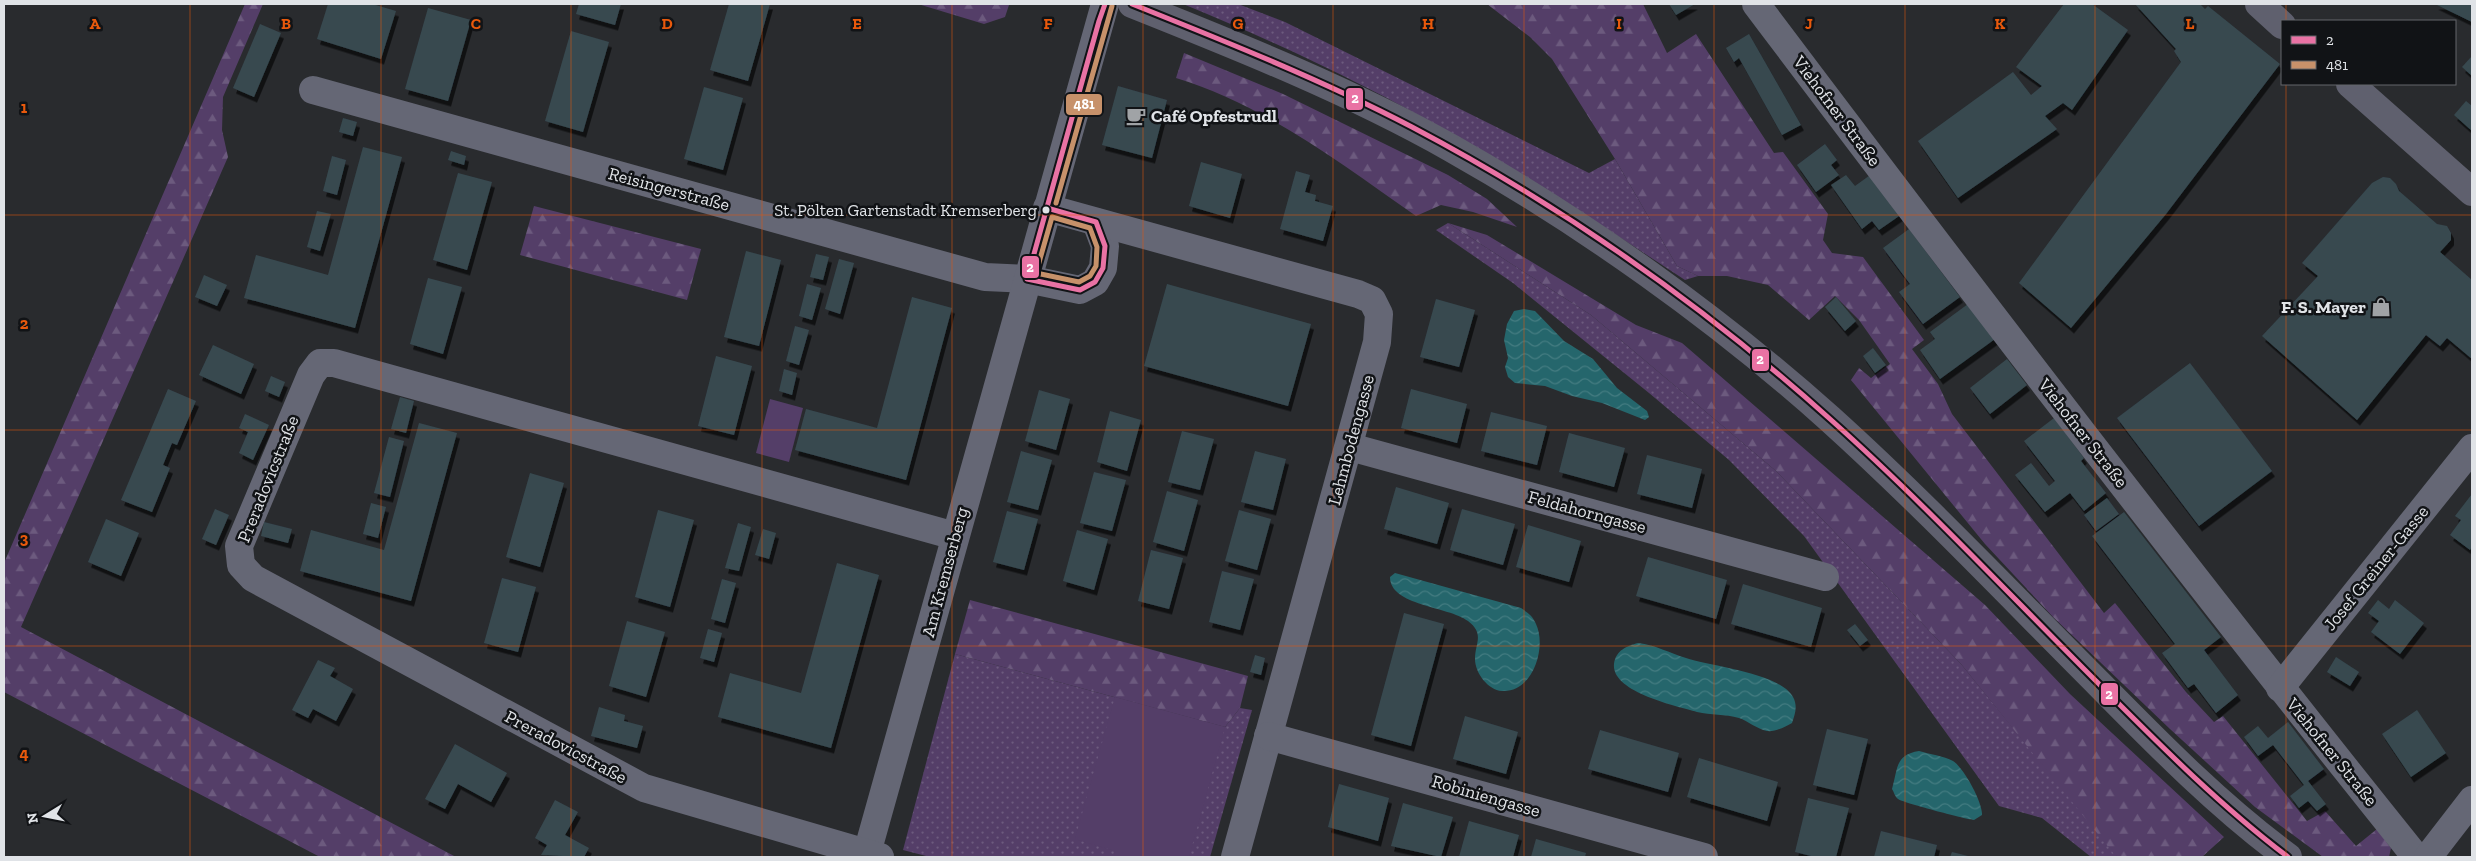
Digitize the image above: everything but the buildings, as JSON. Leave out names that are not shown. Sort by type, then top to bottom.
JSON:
[{"type":"main road","points":[[1132,4],[1229,43],[1344,94],[1449,147],[1558,212],[1706,316],[1830,419],[1964,549],[2154,740],[2244,822],[2288,857]]},
{"type":"main road","points":[[2259,4],[2281,24]]},
{"type":"main road","points":[[2351,85],[2472,192]]},
{"type":"street","name":"Am Kremserberg","points":[[874,855],[955,536],[1105,4]]},
{"type":"street","name":"Viehofner Straße","points":[[1756,4],[1923,226],[2280,688],[2416,857]]},
{"type":"street","name":"Reisingerstraße","points":[[312,90],[985,277],[1027,279]]},
{"type":"street","points":[[1027,279],[1080,290],[1095,282],[1103,268],[1105,246],[1096,222],[1047,208]]},
{"type":"street","name":"Lehmbodengasse","points":[[1096,222],[1358,294],[1372,300],[1379,314],[1377,342],[1350,447],[1235,857]]},
{"type":"street","name":"Preradovicstraße","points":[[874,855],[644,788],[253,578],[241,565],[239,546],[310,375],[320,363],[358,369],[955,536]]},
{"type":"street","name":"Feldahorngasse","points":[[1350,447],[1825,577]]},
{"type":"street","name":"Josef Greiner-Gasse","points":[[2280,688],[2472,448]]},
{"type":"street","name":"Robiniengasse","points":[[1268,736],[1704,857]]},
{"type":"street","points":[[2428,857],[2472,800]]},
{"type":"green space","points":[[245,4],[263,4],[223,97],[222,130],[228,157],[21,627],[456,857],[320,857],[4,692],[4,563]]},
{"type":"green space","points":[[918,4],[1009,5],[1005,17],[984,24]]},
{"type":"green space","points":[[1183,4],[1238,4],[1285,22],[1589,173],[1615,159],[1677,266],[1698,276],[1685,280],[1513,170],[1389,99],[1287,49]]},
{"type":"green space","points":[[1487,4],[1643,4],[1667,53],[1696,34],[1774,153],[1783,152],[1828,214],[1823,240],[1832,253],[1863,257],[1924,340],[1912,349],[1938,384],[1952,414],[2104,613],[2115,603],[2186,692],[2214,722],[2223,716],[2307,821],[2325,811],[2356,846],[2377,829],[2391,848],[2389,857],[2323,857],[2255,807],[2053,617],[1985,544],[1851,380],[1859,368],[1871,378],[1890,364],[1859,320],[1835,296],[1809,320],[1768,285],[1727,276],[1698,276],[1677,266],[1615,159],[1552,59],[1530,37]]},
{"type":"green space","points":[[1184,53],[1283,94],[1448,175],[1487,199],[1517,227],[1473,212],[1441,205],[1416,216],[1331,157],[1271,120],[1209,90],[1176,78]]},
{"type":"green space","points":[[534,206],[701,249],[687,300],[520,255]]},
{"type":"green space","points":[[1448,223],[1591,315],[1776,471],[1961,664],[2118,857],[2091,857],[2042,818],[1999,806],[1804,536],[1729,460],[1649,393],[1513,283],[1436,230]]},
{"type":"green space","points":[[1448,223],[1487,235],[1636,325],[1682,343],[1985,605],[2070,694],[2224,837],[2202,857],[2118,857],[2114,854],[1961,664],[1776,471],[1591,315]]},
{"type":"green space","points":[[770,399],[803,408],[789,462],[756,453]]},
{"type":"green space","points":[[970,600],[1248,676],[1240,708],[1225,727],[955,654]]},
{"type":"green space","points":[[955,654],[1225,727],[1240,708],[1252,710],[1210,857],[930,857],[903,850]]},
{"type":"green space","points":[[1115,697],[1225,727],[1189,857],[1114,857],[1115,851],[1075,839]]},
{"type":"water","points":[[1524,309],[1535,311],[1564,341],[1593,359],[1617,388],[1647,411],[1649,417],[1645,420],[1602,403],[1572,396],[1545,386],[1515,383],[1508,377],[1505,367],[1508,358],[1504,340],[1507,324],[1514,311]]},
{"type":"water","points":[[1395,573],[1526,611],[1536,624],[1540,644],[1535,667],[1529,677],[1522,685],[1513,690],[1502,691],[1492,688],[1483,680],[1477,670],[1475,653],[1478,635],[1473,626],[1459,616],[1409,600],[1399,594],[1393,587],[1390,577]]},
{"type":"water","points":[[1638,643],[1651,645],[1697,661],[1744,671],[1774,682],[1786,689],[1795,700],[1796,710],[1792,723],[1777,730],[1767,731],[1739,718],[1697,712],[1661,702],[1633,690],[1616,674],[1614,664],[1620,652],[1626,647]]},
{"type":"water","points":[[1919,751],[1945,758],[1957,765],[1976,794],[1982,815],[1974,820],[1968,819],[1921,807],[1897,798],[1892,789],[1901,759]]},
{"type":"transit line","name":"2","points":[[1047,208],[1096,222],[1105,246],[1103,268],[1095,282],[1080,290],[1027,279],[1099,21],[1105,4]]},
{"type":"transit line","name":"2","points":[[1132,4],[1309,77],[1412,127],[1523,190],[1577,224],[1682,298],[1782,377],[1864,450],[1931,514],[2165,749],[2237,816],[2288,857]]},
{"type":"transit line","name":"481","points":[[1056,203],[1112,6]]},
{"type":"transit line","name":"481","points":[[1052,217],[1090,228],[1097,247],[1096,266],[1090,276],[1079,282],[1036,273],[1052,217]]},
{"type":"place","name":"Café Opfestrudl","points":[[1136,116]]},
{"type":"place","name":"St. Pölten Gartenstadt Kremserberg","points":[[1046,210]]},
{"type":"place","name":"F. S. Mayer","points":[[2381,307]]}]
